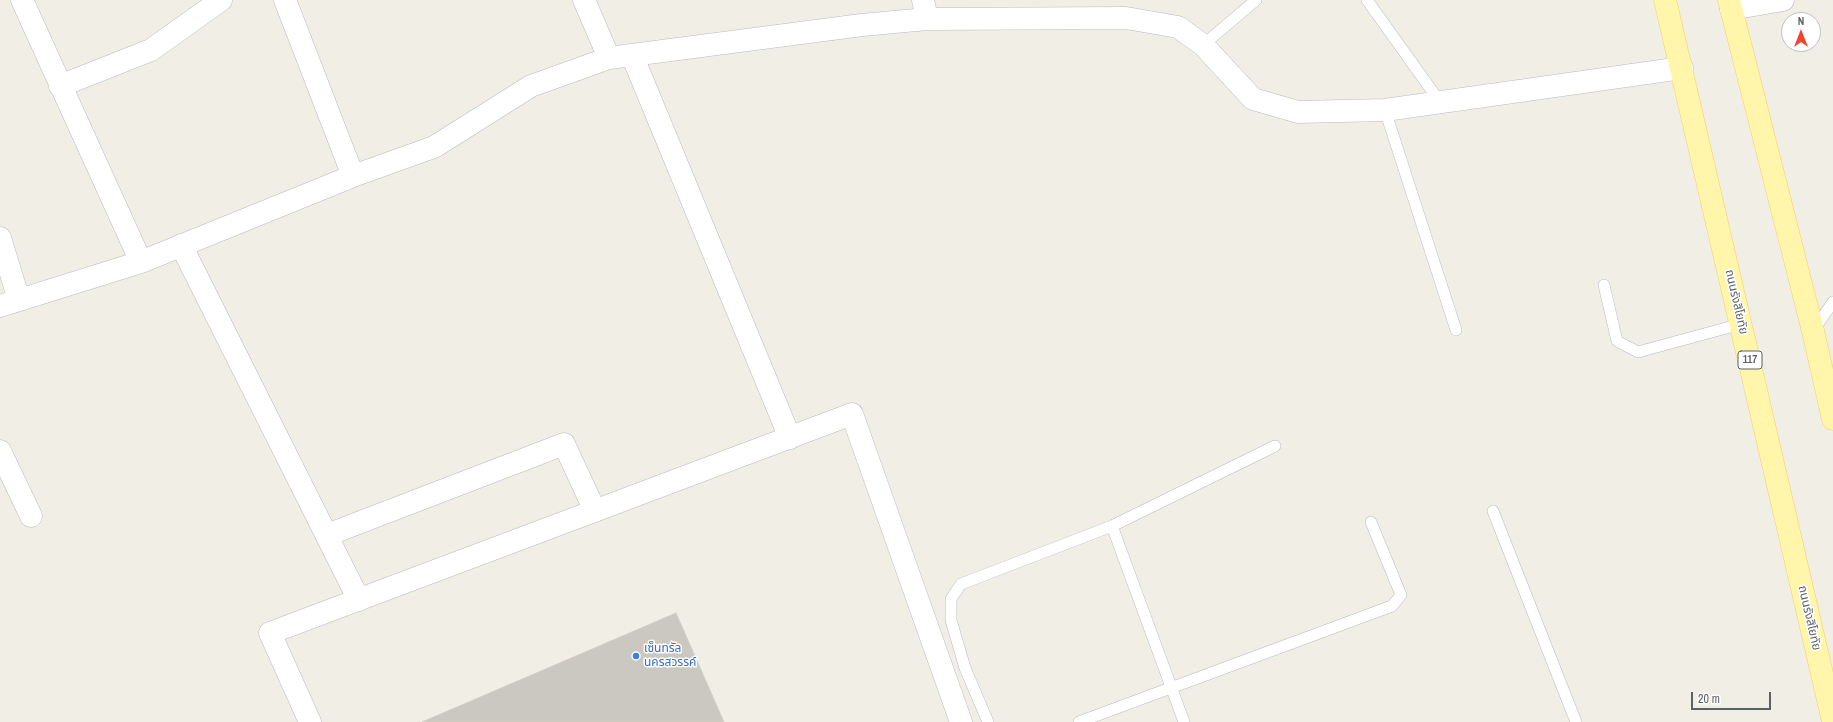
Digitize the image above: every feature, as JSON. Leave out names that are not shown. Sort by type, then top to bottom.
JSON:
[{"type":"main road","name":"ถนนรังสิโยทัย","points":[[1665,0],[1833,721]]},
{"type":"main road","points":[[1730,4],[1813,331],[1833,420]]},
{"type":"street","points":[[22,0],[141,262]]},
{"type":"street","points":[[60,86],[151,50],[221,0]]},
{"type":"street","points":[[285,0],[353,176]]},
{"type":"street","points":[[584,0],[609,58]]},
{"type":"street","points":[[1730,4],[1783,0]]},
{"type":"street","points":[[0,238],[10,303],[141,262],[353,176],[434,147],[531,86],[609,58],[862,25],[925,10],[1126,18],[1178,27],[1203,45],[1253,100],[1298,112],[1385,110],[1682,68]]},
{"type":"street","points":[[632,55],[790,438]]},
{"type":"street","points":[[181,245],[359,600]]},
{"type":"street","points":[[310,722],[270,633],[852,414],[960,722]]},
{"type":"street","points":[[327,536],[564,444],[595,511]]},
{"type":"street","points":[[0,451],[31,516]]},
{"type":"lane","points":[[1203,45],[1256,0]]},
{"type":"lane","points":[[1367,0],[1440,102]]},
{"type":"lane","points":[[1385,110],[1456,330]]},
{"type":"lane","points":[[1604,285],[1617,341],[1638,352],[1741,324]]},
{"type":"lane","points":[[1813,331],[1833,302]]},
{"type":"lane","points":[[988,722],[965,668],[951,620],[951,599],[961,584],[1112,526],[1275,446]]},
{"type":"lane","points":[[1493,510],[1576,722]]},
{"type":"lane","points":[[1079,722],[1392,606],[1401,595],[1371,522]]},
{"type":"lane","points":[[1112,526],[1184,722]]},
{"type":"building","name":"เซ็นทรัล นครสวรรค์","points":[[676,613],[724,722],[422,722]]},
{"type":"place","name":"เซ็นทรัล นครสวรรค์","points":[[636,656]]}]
